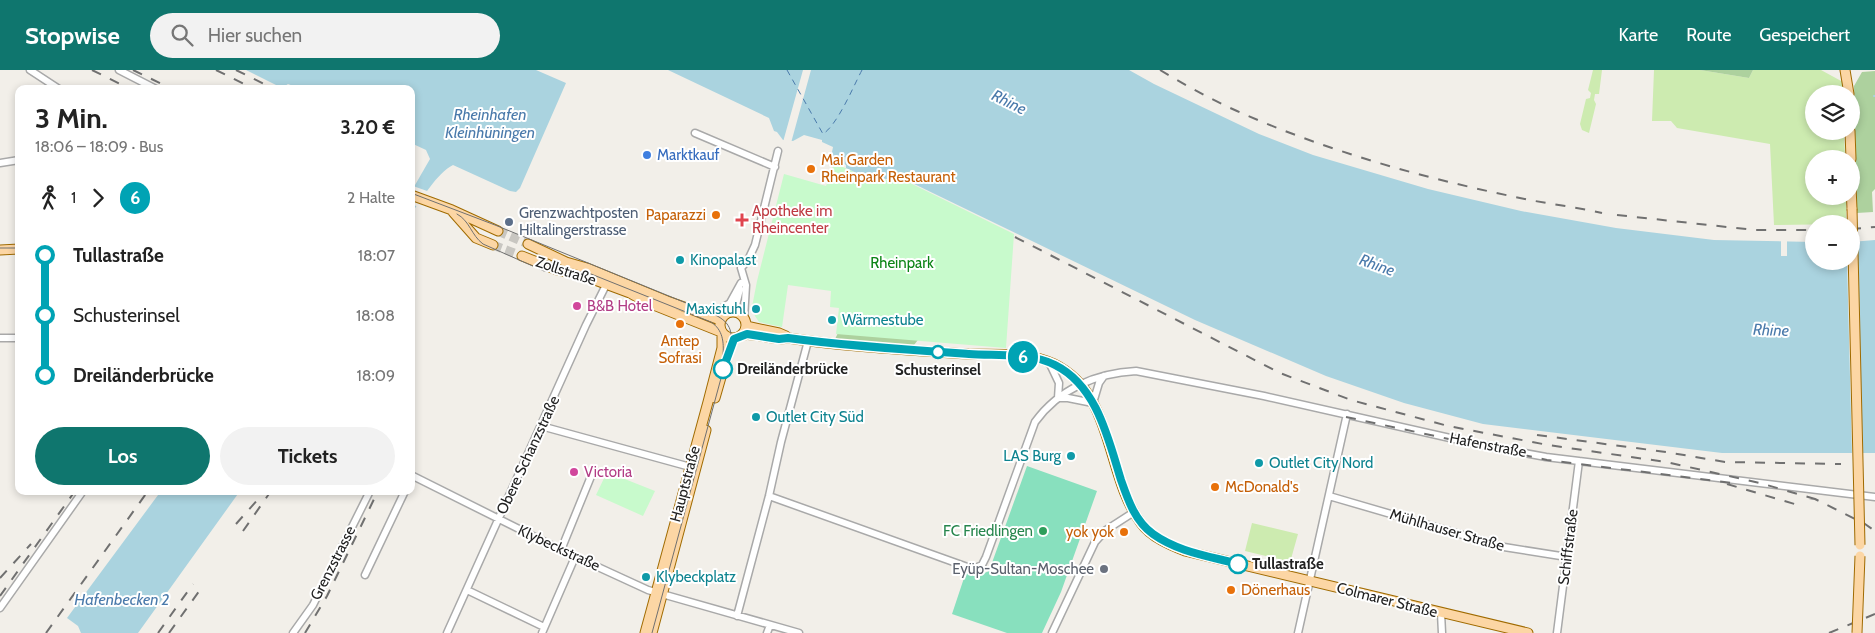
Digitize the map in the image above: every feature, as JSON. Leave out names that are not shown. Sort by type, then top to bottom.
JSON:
[{"type":"main road","points":[[1845,70],[1848,85]]},
{"type":"main road","points":[[1850,85],[1851,70]]},
{"type":"main road","points":[[415,196],[452,210],[498,231]]},
{"type":"main road","points":[[1852,205],[1860,545],[1857,633]]},
{"type":"main road","points":[[452,210],[476,238],[493,245]]},
{"type":"main road","name":"Zollstraße","points":[[528,244],[564,261],[587,268],[608,281],[722,333]]},
{"type":"main road","points":[[0,250],[15,250]]},
{"type":"main road","name":"Zollstraße","points":[[522,256],[558,270],[608,281],[720,320]]},
{"type":"main road","points":[[720,320],[725,314],[732,312],[739,314],[742,329],[729,338],[722,333]]},
{"type":"main road","name":"Hauptstraße","points":[[645,633],[659,593],[693,468],[722,348],[720,320]]},
{"type":"main road","name":"Colmarer Straße","points":[[742,329],[779,339],[788,338],[884,348],[1025,357],[1050,362],[1066,371],[1080,385],[1093,403],[1134,512],[1142,524],[1153,534],[1186,551],[1441,614],[1528,633]]},
{"type":"main road","name":"Hauptstraße","points":[[693,468],[727,356],[742,329]]},
{"type":"main road","name":"Hauptstraße","points":[[652,633],[659,593]]},
{"type":"street","points":[[30,70],[53,85]]},
{"type":"street","points":[[119,70],[148,85]]},
{"type":"street","points":[[695,133],[775,167]]},
{"type":"street","points":[[732,312],[736,305],[741,283],[741,268],[748,260],[755,245],[778,151]]},
{"type":"street","points":[[0,163],[15,161]]},
{"type":"street","name":"Hauptstraße","points":[[742,270],[746,285],[742,329]]},
{"type":"street","name":"Obere Schanzstraße","points":[[447,633],[540,426],[608,281]]},
{"type":"street","points":[[693,311],[703,310],[714,313],[723,309],[730,303],[741,283]]},
{"type":"street","points":[[0,338],[15,338]]},
{"type":"street","points":[[737,616],[808,341]]},
{"type":"street","points":[[1050,362],[1059,383],[1058,398]]},
{"type":"street","name":"Hafenstraße","points":[[1080,385],[1105,375],[1136,371],[1347,414],[1481,445],[1579,461],[1875,497]]},
{"type":"street","points":[[1058,398],[1093,403],[1105,375]]},
{"type":"street","points":[[769,496],[973,569],[982,565],[986,558],[1035,422],[1058,398],[1080,385]]},
{"type":"street","points":[[1298,633],[1347,414]]},
{"type":"street","points":[[540,426],[693,468]]},
{"type":"street","name":"Schiffstraße","points":[[1557,633],[1579,461]]},
{"type":"street","points":[[561,550],[594,469]]},
{"type":"street","name":"Klybeckstraße","points":[[415,478],[561,550],[659,593],[799,633]]},
{"type":"street","points":[[0,608],[80,495]]},
{"type":"street","name":"Grenzstrasse","points":[[293,633],[313,605],[368,495]]},
{"type":"street","points":[[365,575],[403,495]]},
{"type":"street","name":"Mühlhauser Straße","points":[[1329,496],[1504,547],[1567,557]]},
{"type":"street","points":[[1052,633],[1095,542],[1106,530],[1134,512]]},
{"type":"street","points":[[467,590],[543,630],[575,556]]},
{"type":"street","points":[[1441,614],[1442,633]]},
{"type":"street","points":[[767,633],[770,625]]},
{"type":"green space","points":[[1593,70],[1602,70],[1599,94],[1595,94],[1594,100],[1596,104],[1589,133],[1582,130],[1580,124],[1586,99],[1590,98],[1591,93],[1588,90]]},
{"type":"green space","points":[[1654,70],[1700,70],[1749,78],[1753,70],[1821,70],[1843,82],[1843,85],[1805,85],[1805,140],[1844,140],[1845,150],[1805,150],[1805,205],[1846,205],[1846,215],[1805,215],[1805,225],[1774,225],[1770,144],[1677,128],[1671,121],[1652,121]]},
{"type":"green space","points":[[1700,70],[1753,70],[1749,78]]},
{"type":"green space","points":[[1875,71],[1875,189],[1872,192],[1873,212],[1857,213],[1857,205],[1860,205],[1860,150],[1856,150],[1855,140],[1860,140],[1860,85],[1855,85],[1862,72]]},
{"type":"green space","name":"Rheinpark","points":[[834,163],[865,177],[910,183],[1014,234],[1006,348],[836,334],[839,308],[830,307],[831,291],[788,285],[782,327],[759,322],[752,307],[784,174],[826,186]]},
{"type":"green space","points":[[896,314],[907,318],[911,326],[888,325]]},
{"type":"green space","points":[[842,325],[921,336],[914,345],[835,339]]},
{"type":"green space","name":"FC Friedlingen","points":[[1027,466],[1097,491],[1061,592],[1042,633],[1007,633],[952,614],[966,572],[980,575],[989,571]]},
{"type":"green space","points":[[607,472],[655,491],[643,516],[596,495]]},
{"type":"green space","points":[[1252,523],[1298,534],[1291,559],[1283,560],[1245,551]]},
{"type":"water","name":"Rheinhafen Kleinhüningen","points":[[246,70],[536,70],[566,83],[520,188],[516,192],[453,165],[441,174],[415,208],[415,185],[430,159],[426,150],[415,145],[415,85],[276,85]]},
{"type":"water","name":"Rhine","points":[[668,70],[1129,70],[1154,84],[1259,134],[1313,155],[1428,189],[1521,211],[1616,228],[1714,240],[1805,242],[1805,270],[1860,270],[1860,241],[1875,240],[1875,453],[1722,453],[1483,424],[1404,403],[1326,376],[1195,320],[908,181],[865,177],[846,168],[846,165],[831,157],[833,147],[822,142],[822,140],[804,135],[793,141],[783,140],[774,131],[769,118]]},
{"type":"water","name":"Hafenbecken 2","points":[[158,495],[237,495],[138,633],[81,633],[78,626],[67,618]]},
{"type":"pier","points":[[803,70],[811,70],[791,143],[783,142]]},
{"type":"pier","points":[[415,187],[430,192],[419,207],[415,206]]},
{"type":"pier","points":[[1781,240],[1787,240],[1787,256],[1781,256]]},
{"type":"pier","points":[[1847,270],[1858,270],[1863,455],[1852,455]]},
{"type":"ferry route","points":[[787,70],[823,134],[840,114],[862,70]]},
{"type":"tunnel","points":[[498,231],[528,244]]},
{"type":"tunnel","points":[[493,245],[522,256]]},
{"type":"tram line","points":[[415,195],[713,314],[726,322],[731,334],[730,345],[652,633]]},
{"type":"tram line","points":[[457,214],[465,220],[483,244],[544,271],[586,272],[711,322],[718,329],[722,337],[723,355]]},
{"type":"tram line","points":[[0,248],[15,248]]},
{"type":"railway","points":[[92,70],[122,85]]},
{"type":"railway","points":[[133,70],[164,85]]},
{"type":"railway","points":[[216,70],[246,85]]},
{"type":"railway","points":[[236,70],[266,85]]},
{"type":"railway","points":[[1160,70],[1198,92],[1237,111],[1346,153],[1421,175],[1497,193],[1602,213]]},
{"type":"railway","points":[[1617,215],[1755,230],[1805,230]]},
{"type":"railway","points":[[1860,228],[1875,227]]},
{"type":"railway","points":[[1015,237],[1280,373],[1351,400],[1448,426],[1548,445],[1666,462],[1760,483],[1815,499]]},
{"type":"railway","points":[[1346,417],[1547,460],[1733,483]]},
{"type":"railway","points":[[1537,435],[1666,452],[1725,462],[1841,464]]},
{"type":"railway","points":[[1727,484],[1798,505]]},
{"type":"railway","points":[[0,596],[72,495]]},
{"type":"railway","points":[[46,633],[145,495]]},
{"type":"railway","points":[[243,531],[268,495]]},
{"type":"railway","points":[[305,633],[327,596],[376,495]]},
{"type":"railway","points":[[236,524],[260,497]]},
{"type":"railway","points":[[1809,498],[1815,499],[1875,531]]},
{"type":"railway","points":[[0,578],[31,544]]},
{"type":"railway","points":[[158,633],[193,584]]},
{"type":"railway","points":[[169,633],[200,590]]},
{"type":"railway","points":[[1829,633],[1875,614]]},
{"type":"bus line","name":"6","points":[[723,369],[730,345],[734,339],[742,334],[755,334],[779,339],[788,338],[828,344],[1012,356],[1045,360],[1066,371],[1090,398],[1104,428],[1125,491],[1134,512],[1142,524],[1153,534],[1173,546],[1238,564]]},
{"type":"place","name":"Marktkauf","points":[[647,155]]},
{"type":"place","name":"Mai Garden Rheinpark Restaurant","points":[[811,169]]},
{"type":"place","name":"Paparazzi","points":[[716,215]]},
{"type":"place","name":"Apotheke im Rheincenter","points":[[742,220]]},
{"type":"place","name":"Grenzwachtposten Hiltalingerstrasse","points":[[509,222]]},
{"type":"place","name":"Kinopalast","points":[[680,260]]},
{"type":"place","name":"B&B Hotel","points":[[577,306]]},
{"type":"place","name":"Maxistuhl","points":[[756,309]]},
{"type":"place","name":"Wärmestube","points":[[832,320]]},
{"type":"place","name":"Antep Sofrasi","points":[[680,324]]},
{"type":"place","name":"Schusterinsel","points":[[938,352]]},
{"type":"place","name":"Dreiländerbrücke","points":[[723,369]]},
{"type":"place","name":"Outlet City Süd","points":[[756,417]]},
{"type":"place","name":"LAS Burg","points":[[1071,456]]},
{"type":"place","name":"Outlet City Nord","points":[[1259,463]]},
{"type":"place","name":"Victoria","points":[[574,472]]},
{"type":"place","name":"McDonald's","points":[[1215,487]]},
{"type":"place","name":"FC Friedlingen","points":[[1043,531]]},
{"type":"place","name":"yok yok","points":[[1124,532]]},
{"type":"place","name":"Tullastraße","points":[[1238,564]]},
{"type":"place","name":"Eyüp-Sultan-Moschee","points":[[1104,569]]},
{"type":"place","name":"Klybeckplatz","points":[[646,577]]},
{"type":"place","name":"Dönerhaus","points":[[1231,590]]}]
